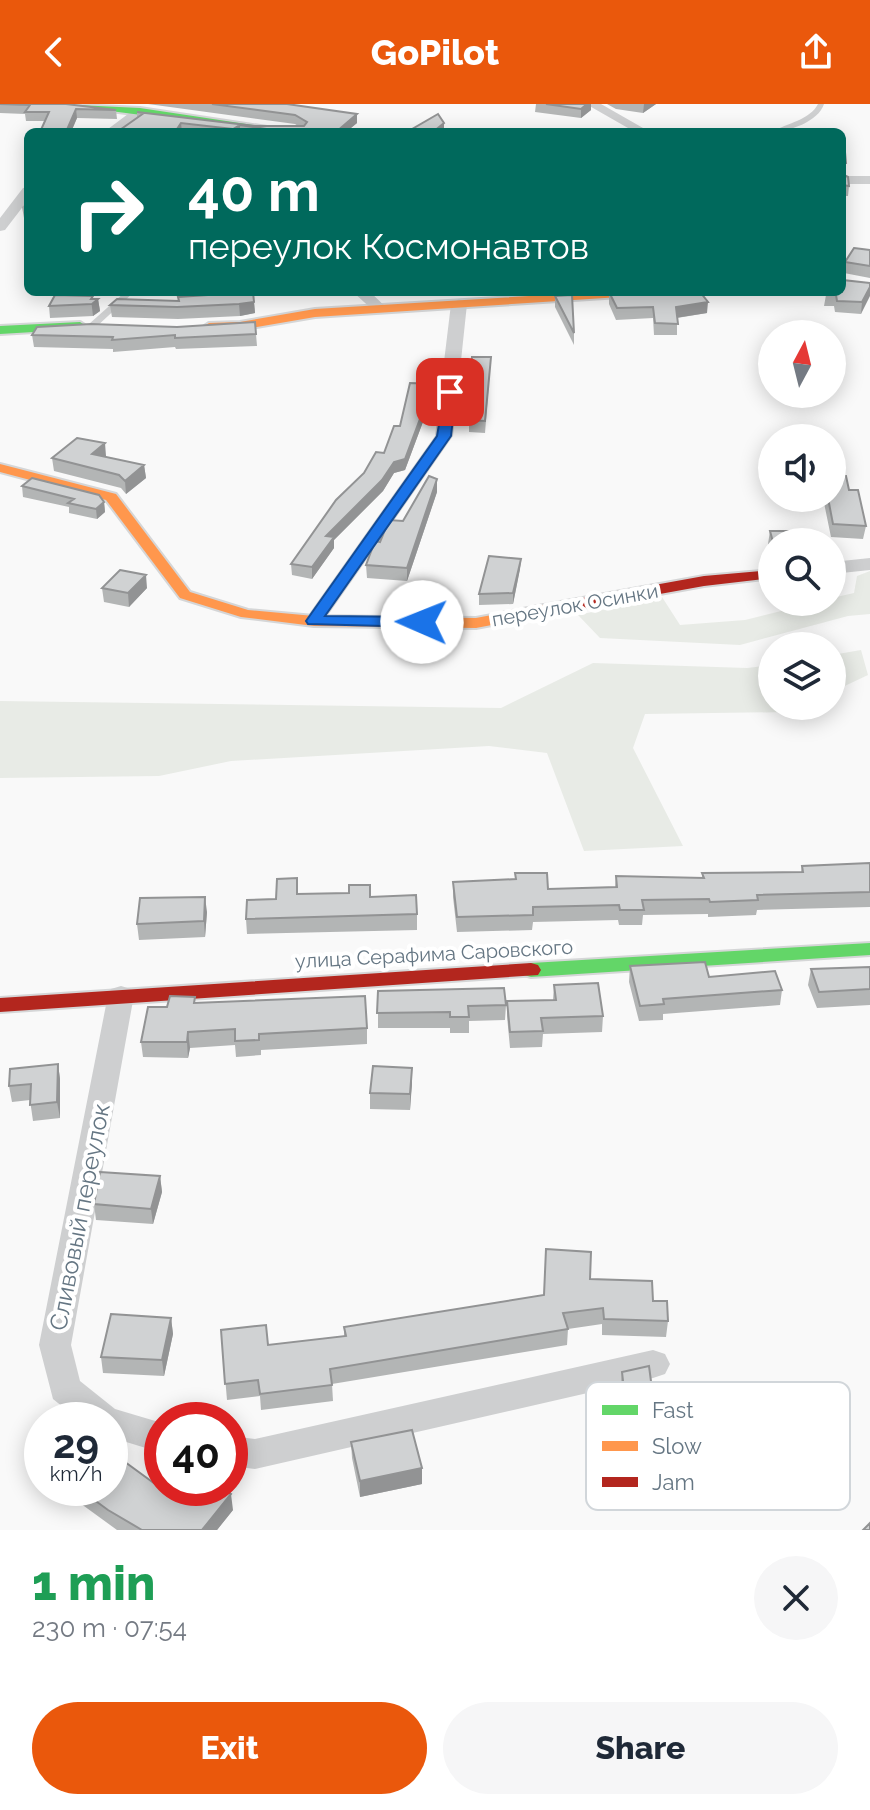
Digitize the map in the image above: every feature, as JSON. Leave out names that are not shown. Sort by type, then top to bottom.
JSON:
[{"type":"street","points":[[61,104],[265,128]]},
{"type":"street","points":[[592,104],[637,128]]},
{"type":"street","points":[[116,128],[140,111]]},
{"type":"street","points":[[846,180],[870,180]]},
{"type":"street","points":[[0,227],[24,196]]},
{"type":"street","points":[[365,296],[380,309]]},
{"type":"street","points":[[194,328],[240,326],[315,313],[587,296]]},
{"type":"street","points":[[314,621],[444,436],[459,304]]},
{"type":"street","points":[[0,330],[121,327]]},
{"type":"street","name":"переулок Осинки","points":[[0,468],[111,497],[185,595],[246,614],[314,621],[476,623],[704,581],[758,575]]},
{"type":"street","points":[[846,567],[870,564]]},
{"type":"street","name":"улица Серафима Саровского","points":[[0,1005],[870,949]]},
{"type":"street","name":"Сливовый переулок","points":[[81,1402],[65,1389],[55,1345],[121,995]]},
{"type":"street","points":[[248,1453],[653,1364]]},
{"type":"lane","points":[[785,128],[809,118],[820,109],[821,104]]},
{"type":"lane","points":[[92,326],[126,296]]},
{"type":"shaded area","points":[[870,571],[870,614],[848,616],[788,632],[758,632],[758,640],[740,645],[600,638],[578,615],[662,597],[680,625],[761,616],[846,616],[846,595],[854,593],[857,576]]},
{"type":"shaded area","points":[[861,650],[868,675],[846,685],[846,653]]},
{"type":"shaded area","points":[[593,663],[758,667],[758,712],[645,714],[633,748],[683,846],[584,851],[547,753],[489,746],[231,761],[159,776],[0,778],[0,701],[501,708]]},
{"type":"building","points":[[0,104],[66,104],[116,110],[76,109],[68,128],[42,128],[49,112],[25,112],[30,105]]},
{"type":"building","points":[[212,104],[287,104],[357,114],[341,128],[260,128],[240,125],[224,128],[181,123],[178,128],[123,128],[144,113],[137,112],[255,126],[304,126],[307,122],[295,115]]},
{"type":"building","points":[[546,104],[587,104],[581,109]]},
{"type":"building","points":[[438,114],[444,123],[438,128],[414,128]]},
{"type":"building","points":[[854,248],[870,250],[870,266],[846,260]]},
{"type":"building","points":[[846,280],[870,283],[862,302],[837,301],[836,296],[846,296]]},
{"type":"building","points":[[54,296],[93,296],[91,299],[98,299],[92,304],[49,306]]},
{"type":"building","points":[[253,296],[254,302],[177,307],[110,305],[117,299],[179,301],[178,297]]},
{"type":"building","points":[[555,296],[572,296],[574,333]]},
{"type":"building","points":[[611,296],[703,296],[708,302],[676,307],[678,324],[655,323],[653,307],[617,308]]},
{"type":"building","points":[[255,322],[256,334],[112,340],[113,337],[32,335],[37,327],[91,324],[177,327]]},
{"type":"building","points":[[472,357],[491,357],[485,421],[469,420]]},
{"type":"building","points":[[410,383],[433,384],[405,459],[394,462],[382,480],[326,536],[334,537],[312,567],[291,564],[336,500],[364,473],[376,452],[384,453],[394,426],[400,426]]},
{"type":"building","points":[[77,438],[105,443],[92,454],[144,465],[125,481],[119,475],[52,458]]},
{"type":"building","points":[[429,476],[437,479],[407,568],[366,565],[375,541],[380,542],[389,520],[403,521]]},
{"type":"building","points":[[846,476],[849,490],[858,490],[866,526],[833,524],[831,512],[846,512]]},
{"type":"building","points":[[32,478],[99,495],[104,502],[96,509],[68,503],[74,499],[22,486]]},
{"type":"building","points":[[489,556],[521,559],[513,593],[479,594]]},
{"type":"building","points":[[120,570],[146,575],[128,593],[102,588]]},
{"type":"building","points":[[870,863],[870,892],[757,895],[758,900],[710,902],[709,899],[642,900],[644,910],[620,910],[619,905],[533,907],[533,915],[457,917],[453,882],[516,879],[515,873],[547,873],[548,889],[617,887],[616,876],[704,878],[702,873],[803,872],[802,866]]},
{"type":"building","points":[[297,878],[297,894],[349,893],[349,885],[370,885],[370,897],[416,895],[417,914],[246,919],[247,900],[276,899],[277,879]]},
{"type":"building","points":[[205,897],[204,921],[137,924],[140,898]]},
{"type":"building","points":[[705,962],[709,977],[775,971],[782,990],[663,999],[664,1004],[640,1006],[630,966]]},
{"type":"building","points":[[870,967],[870,989],[819,992],[811,969]]},
{"type":"building","points":[[598,983],[603,1016],[541,1018],[543,1031],[510,1032],[507,1001],[556,1000],[554,985]]},
{"type":"building","points":[[504,988],[506,1005],[468,1006],[469,1017],[450,1017],[450,1012],[377,1013],[378,991]]},
{"type":"building","points":[[170,996],[195,997],[194,1003],[365,996],[367,1028],[259,1034],[259,1040],[235,1041],[235,1029],[188,1032],[187,1042],[141,1042],[148,1007],[167,1007]]},
{"type":"building","points":[[58,1064],[57,1102],[30,1105],[31,1084],[9,1086],[10,1069]]},
{"type":"building","points":[[373,1066],[412,1068],[410,1094],[370,1093]]},
{"type":"building","points":[[100,1172],[160,1176],[151,1209],[94,1204]]},
{"type":"building","points":[[546,1249],[591,1252],[590,1279],[652,1281],[653,1301],[667,1301],[668,1321],[604,1319],[603,1308],[563,1313],[568,1329],[330,1369],[332,1385],[260,1394],[258,1380],[225,1384],[221,1330],[266,1325],[268,1345],[346,1336],[344,1327],[544,1295]]},
{"type":"building","points":[[111,1314],[171,1318],[162,1360],[101,1357]]},
{"type":"building","points":[[649,1366],[651,1382],[623,1382],[622,1372]]},
{"type":"building","points":[[412,1430],[422,1468],[360,1481],[351,1442]]},
{"type":"building","points":[[128,1464],[144,1476],[144,1506],[221,1506],[202,1530],[142,1530],[103,1506],[128,1506]]},
{"type":"traffic: fast","points":[[61,104],[265,128]]},
{"type":"traffic: fast","points":[[0,330],[80,326]]},
{"type":"traffic: fast","points":[[531,970],[870,949]]},
{"type":"traffic: slow","points":[[209,327],[240,326],[315,313],[587,296]]},
{"type":"traffic: slow","points":[[0,468],[111,497],[185,595],[246,614],[314,621],[476,623],[544,610]]},
{"type":"traffic: jam","points":[[544,610],[704,581],[758,575]]},
{"type":"traffic: jam","points":[[0,1005],[531,970]]},
{"type":"route","points":[[422,622],[314,621],[444,436],[450,392]]}]
